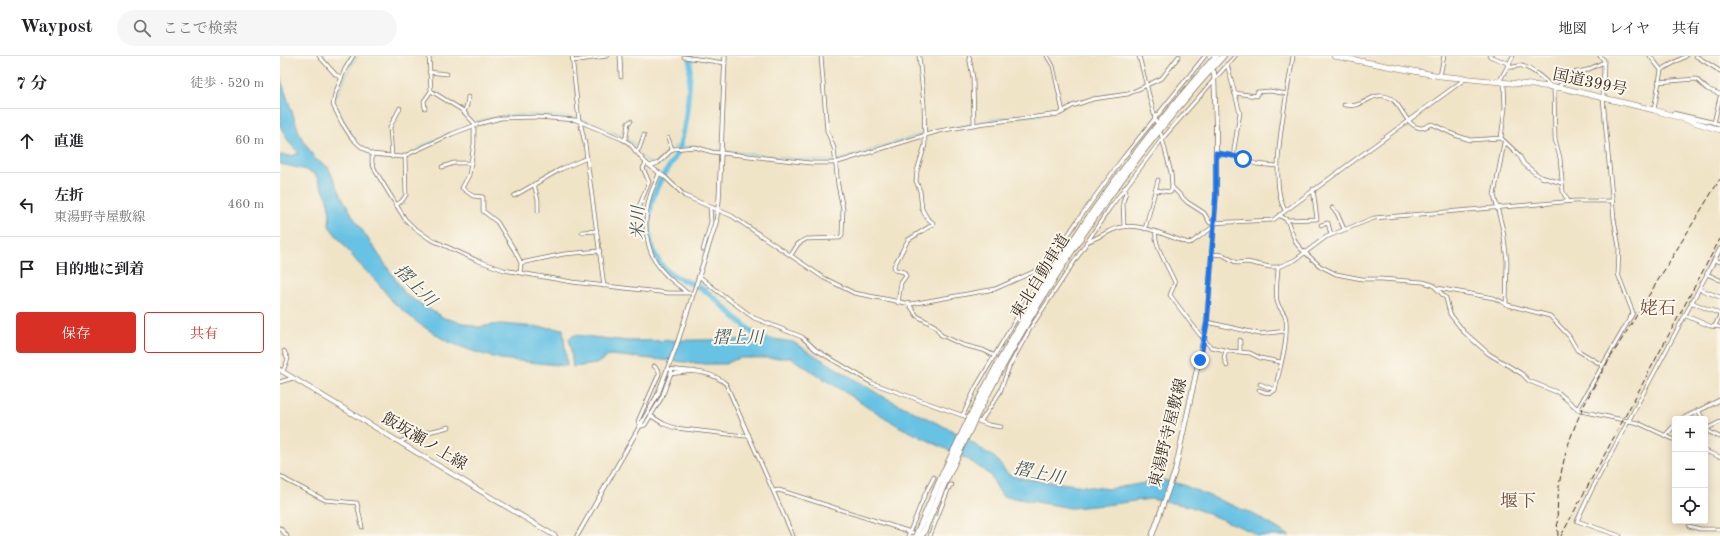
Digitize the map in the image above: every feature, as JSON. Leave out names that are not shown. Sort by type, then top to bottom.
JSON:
[{"type":"highway","name":"東北自動車道","points":[[920,534],[943,479],[1023,320],[1067,249],[1098,204],[1156,126],[1216,56]]},
{"type":"highway","name":"東北自動車道","points":[[975,413],[1027,323],[1102,207],[1159,131],[1223,56]]},
{"type":"highway","name":"国道399号","points":[[1334,56],[1440,76],[1554,88],[1654,110],[1720,130]]},
{"type":"main road","name":"東湯野寺屋敷線","points":[[1152,534],[1175,471],[1207,322],[1216,194],[1214,72]]},
{"type":"main road","name":"飯坂瀬ノ上線","points":[[281,371],[555,536]]},
{"type":"street","points":[[319,56],[336,75],[341,77]]},
{"type":"street","points":[[353,56],[341,77],[333,100],[334,109],[351,137],[372,154],[405,156],[475,124],[501,118],[519,117],[579,120],[625,139],[646,163],[666,178],[680,193],[689,199],[732,216],[824,278],[854,293],[909,304],[995,289],[1040,269],[1051,268]]},
{"type":"street","points":[[425,108],[424,101],[431,91],[429,56]]},
{"type":"street","points":[[572,56],[579,120],[584,136],[604,286]]},
{"type":"street","points":[[572,61],[607,56]]},
{"type":"street","points":[[620,56],[621,77]]},
{"type":"street","points":[[578,536],[657,396],[670,368],[716,223],[722,153],[725,56]]},
{"type":"street","points":[[791,256],[798,244],[806,238],[842,236],[843,209],[838,185],[834,148],[827,130],[820,56]]},
{"type":"street","points":[[898,303],[901,283],[906,276],[904,272],[895,270],[894,266],[908,240],[922,232],[933,223],[922,209],[920,191],[916,181],[917,171],[925,146],[924,104],[919,56]]},
{"type":"street","points":[[969,56],[973,78],[974,124]]},
{"type":"street","points":[[1047,56],[1054,66],[1063,111]]},
{"type":"street","points":[[1139,56],[1156,122]]},
{"type":"street","points":[[650,166],[658,163],[672,148],[695,147],[705,151],[803,162],[836,161],[925,134],[974,124],[1055,115],[1072,106],[1093,99],[1122,96],[1162,78],[1179,56]]},
{"type":"street","points":[[963,415],[976,387],[1046,268],[1109,176],[1154,117],[1205,56]]},
{"type":"street","points":[[981,422],[1000,392],[1009,367],[1018,350],[1067,269],[1124,188],[1162,139],[1214,78],[1235,56]]},
{"type":"street","points":[[1285,210],[1278,188],[1278,166],[1293,56]]},
{"type":"street","points":[[1440,76],[1444,56]]},
{"type":"street","points":[[1489,56],[1509,65],[1512,68],[1519,66],[1526,68],[1554,88]]},
{"type":"street","points":[[1514,56],[1501,83],[1505,108],[1501,138],[1504,143],[1516,151],[1524,164],[1535,173],[1541,177],[1562,184]]},
{"type":"street","points":[[1578,408],[1633,313],[1618,274],[1619,246],[1615,228],[1608,165],[1603,98],[1604,60],[1600,56]]},
{"type":"street","points":[[1650,56],[1661,70]]},
{"type":"street","points":[[1654,110],[1661,70],[1686,56]]},
{"type":"street","points":[[1696,56],[1720,71]]},
{"type":"street","points":[[684,57],[725,63]]},
{"type":"street","points":[[1554,88],[1573,73],[1587,70],[1604,62]]},
{"type":"street","points":[[1227,64],[1240,113],[1234,156]]},
{"type":"street","points":[[429,72],[447,74]]},
{"type":"street","points":[[1086,242],[1116,228],[1124,226],[1145,229],[1188,243],[1192,242],[1213,225],[1273,220],[1464,79]]},
{"type":"street","points":[[1658,82],[1696,79],[1707,89],[1720,94]]},
{"type":"street","points":[[1554,88],[1555,139],[1560,158],[1563,192],[1568,201]]},
{"type":"street","points":[[431,91],[464,112],[475,124],[474,144],[469,175],[462,188],[473,196],[483,197],[483,211],[497,222],[520,263],[520,273]]},
{"type":"street","points":[[1234,93],[1242,93],[1252,96],[1257,96],[1257,92],[1266,91],[1287,94]]},
{"type":"street","points":[[464,112],[467,105],[468,96]]},
{"type":"street","points":[[1344,105],[1358,105],[1374,96],[1387,97],[1394,100],[1416,127],[1425,128],[1432,124],[1455,135],[1470,140],[1496,137],[1501,138]]},
{"type":"street","points":[[1714,123],[1720,97]]},
{"type":"street","points":[[392,156],[390,126],[400,108]]},
{"type":"street","points":[[1663,113],[1670,112],[1720,124]]},
{"type":"street","points":[[625,139],[628,124],[631,121]]},
{"type":"street","points":[[1155,190],[1168,193],[1171,192],[1172,187],[1171,173],[1161,134]]},
{"type":"street","points":[[637,151],[644,135]]},
{"type":"street","points":[[668,138],[672,148]]},
{"type":"street","points":[[1504,143],[1494,195],[1498,208],[1507,261],[1506,304]]},
{"type":"street","points":[[1216,153],[1234,156],[1256,164],[1278,166]]},
{"type":"street","points":[[372,154],[373,166],[396,205],[409,223],[430,239],[476,260],[504,270],[604,286],[668,293],[694,293]]},
{"type":"street","points":[[396,205],[402,202],[406,195],[405,156]]},
{"type":"street","points":[[514,196],[561,169],[587,158]]},
{"type":"street","points":[[442,167],[454,163],[471,163]]},
{"type":"street","points":[[646,163],[643,168],[649,182],[638,209],[640,212],[647,213]]},
{"type":"street","points":[[659,174],[650,194],[647,213],[647,239],[650,250],[667,276],[686,292]]},
{"type":"street","points":[[1145,229],[1158,180]]},
{"type":"street","points":[[534,184],[538,200],[538,211]]},
{"type":"street","points":[[1172,187],[1187,202],[1204,213],[1213,225]]},
{"type":"street","points":[[1124,188],[1126,192],[1123,202],[1124,226]]},
{"type":"street","points":[[1279,215],[1287,220],[1317,219],[1313,189]]},
{"type":"street","points":[[1212,254],[1224,255],[1237,263],[1247,262],[1270,267],[1278,267],[1284,266],[1305,254],[1321,240],[1374,218],[1568,201],[1613,201]]},
{"type":"street","points":[[703,250],[711,222],[710,207]]},
{"type":"street","points":[[1332,208],[1337,213],[1344,230]]},
{"type":"street","points":[[1287,220],[1296,243],[1305,254],[1320,266],[1341,275],[1362,279],[1423,282],[1433,285],[1446,298],[1447,306],[1453,319],[1464,332],[1484,350],[1533,383],[1559,393],[1586,413],[1629,421],[1646,426],[1672,439]]},
{"type":"street","points":[[1321,225],[1328,223],[1331,235]]},
{"type":"street","points":[[582,232],[597,231]]},
{"type":"street","points":[[1156,232],[1155,236],[1157,243],[1175,283],[1170,295],[1209,346],[1250,353],[1260,358],[1281,362]]},
{"type":"street","points":[[1620,536],[1577,521],[1591,491],[1720,249]]},
{"type":"street","points":[[520,263],[564,254],[600,251]]},
{"type":"street","points":[[1714,260],[1720,262]]},
{"type":"street","points":[[1275,390],[1285,348],[1286,331],[1285,313],[1277,302],[1278,267]]},
{"type":"street","points":[[1707,274],[1720,280]]},
{"type":"street","points":[[699,276],[754,318],[802,337],[816,350],[872,383],[989,425],[1001,427]]},
{"type":"street","points":[[1437,288],[1494,298],[1506,304],[1553,318],[1577,350],[1602,365]]},
{"type":"street","points":[[1699,288],[1720,297]]},
{"type":"street","points":[[1691,302],[1720,314],[1715,326]]},
{"type":"street","points":[[909,304],[917,316],[934,325],[941,335],[963,345],[989,352],[995,356]]},
{"type":"street","points":[[1684,315],[1710,326],[1720,327]]},
{"type":"street","points":[[1207,322],[1260,334],[1286,331]]},
{"type":"street","points":[[1240,340],[1240,352]]},
{"type":"street","points":[[1226,350],[1224,358],[1227,366]]},
{"type":"street","points":[[281,371],[288,359],[284,351]]},
{"type":"street","points":[[640,425],[638,421],[660,374],[654,366]]},
{"type":"street","points":[[670,368],[694,371],[720,380],[726,384],[793,536]]},
{"type":"street","points":[[640,425],[646,425],[662,397],[670,374],[670,368]]},
{"type":"street","points":[[670,374],[694,371]]},
{"type":"street","points":[[280,382],[293,378]]},
{"type":"street","points":[[1260,384],[1275,390]]},
{"type":"street","points":[[1259,390],[1268,393],[1275,390]]},
{"type":"street","points":[[1687,416],[1720,400]]},
{"type":"street","points":[[1698,410],[1701,416]]},
{"type":"street","points":[[651,416],[664,424],[675,428],[745,436],[749,435]]},
{"type":"street","points":[[1720,422],[1708,428],[1709,432],[1720,437]]},
{"type":"street","points":[[400,442],[412,436],[449,427]]},
{"type":"street","points":[[1665,436],[1672,428]]},
{"type":"street","points":[[1708,452],[1720,457]]},
{"type":"street","points":[[280,476],[325,500],[357,503],[362,527]]},
{"type":"street","points":[[908,536],[934,477]]},
{"type":"street","points":[[930,536],[943,498],[950,485],[952,485]]},
{"type":"street","points":[[774,491],[779,490],[920,534]]},
{"type":"street","points":[[927,492],[931,494]]},
{"type":"street","points":[[1689,526],[1700,529],[1720,529]]},
{"type":"street","points":[[280,528],[287,536]]},
{"type":"water","points":[[280,77],[300,135],[315,159],[328,167],[354,218],[406,295],[444,318],[478,327],[500,324],[563,329],[567,366],[501,359],[478,353],[446,341],[418,323],[393,302],[378,283],[358,263],[329,226],[330,213],[327,197],[315,174],[303,169],[280,164],[280,155],[292,156],[299,153],[290,144],[280,126]]},
{"type":"water","points":[[575,335],[628,341],[773,339],[793,342],[880,395],[955,432],[995,458],[1008,474],[1019,478],[1109,489],[1163,480],[1183,485],[1253,514],[1290,536],[1257,536],[1250,531],[1189,506],[1150,499],[1071,508],[1002,496],[990,475],[969,460],[900,427],[791,358],[739,358],[725,364],[706,364],[610,355],[596,364],[573,367],[569,338]]},
{"type":"waterway","points":[[335,100],[346,75],[357,56]]},
{"type":"waterway","name":"米川","points":[[691,56],[689,90],[683,135],[676,156],[659,183],[651,204],[649,226],[653,248],[663,267],[673,275],[707,292],[753,333],[772,342]]},
{"type":"waterway","points":[[1168,68],[1176,56]]},
{"type":"waterway","points":[[1094,97],[1111,95]]},
{"type":"waterway","points":[[335,103],[346,126],[356,140]]},
{"type":"waterway","points":[[476,122],[501,116],[513,115],[539,115],[577,118]]},
{"type":"waterway","points":[[980,122],[1010,117],[1041,115]]},
{"type":"waterway","points":[[581,119],[624,137]]},
{"type":"waterway","points":[[457,130],[473,124]]},
{"type":"waterway","points":[[947,128],[973,124]]},
{"type":"waterway","points":[[837,160],[930,132]]},
{"type":"waterway","points":[[419,148],[449,134]]},
{"type":"waterway","points":[[626,139],[632,142],[637,149]]},
{"type":"waterway","points":[[673,147],[698,146]]},
{"type":"waterway","points":[[657,162],[670,149]]},
{"type":"waterway","points":[[710,150],[719,151]]},
{"type":"waterway","points":[[722,151],[807,160],[834,161]]},
{"type":"waterway","points":[[641,155],[648,162],[652,163]]},
{"type":"railway","points":[[1558,536],[1558,503],[1561,472],[1569,443],[1579,416],[1607,364],[1720,179]]},
{"type":"railway","points":[[1561,536],[1720,239]]},
{"type":"district","name":"姥石","points":[[1658,309]]},
{"type":"district","name":"堰下","points":[[1518,502]]},
{"type":"route","points":[[1200,360],[1207,322],[1216,194],[1216,153],[1243,159]]},
{"type":"water label","name":"摺上川","points":[[415,286]]},
{"type":"water label","name":"摺上川","points":[[738,338]]},
{"type":"water label","name":"摺上川","points":[[1039,474]]}]
